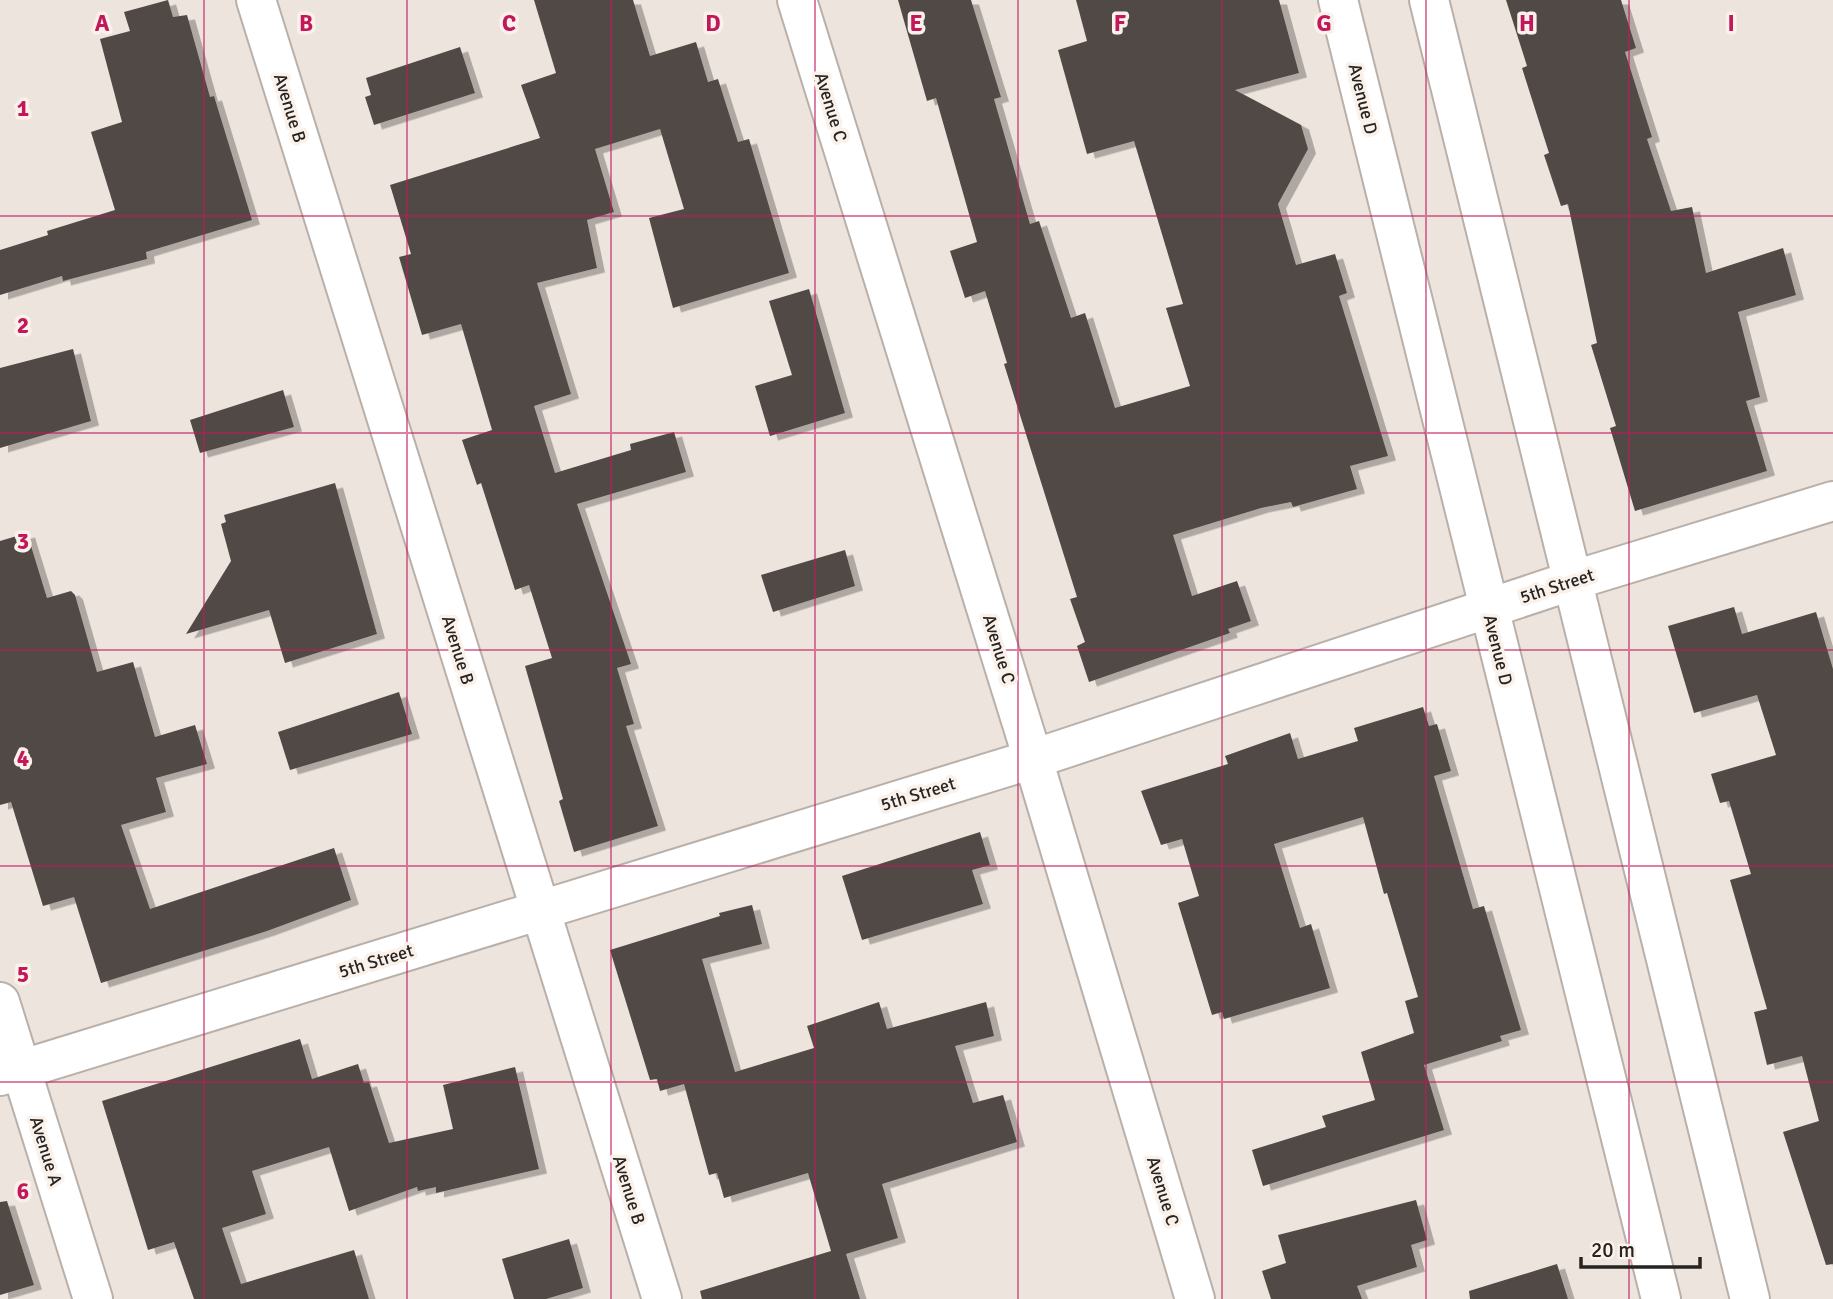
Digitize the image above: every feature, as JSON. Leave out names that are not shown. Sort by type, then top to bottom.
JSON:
[{"type":"street","name":"Avenue B","points":[[256,0],[662,1299]]},
{"type":"street","name":"Avenue C","points":[[797,0],[1033,759],[1195,1299]]},
{"type":"street","name":"Avenue D","points":[[1338,0],[1661,1299]]},
{"type":"street","points":[[1429,0],[1750,1299]]},
{"type":"street","name":"5th Street","points":[[10,1073],[1033,759],[1571,581],[1833,501]]},
{"type":"street","name":"Avenue A","points":[[0,1002],[10,1073],[93,1299]]},
{"type":"building","points":[[168,0],[173,17],[187,15],[210,97],[214,96],[252,220],[146,252],[147,259],[63,281],[62,276],[0,295],[0,250],[48,235],[47,231],[115,210],[91,132],[122,122],[100,39],[130,31],[124,12]]},
{"type":"building","points":[[534,0],[633,0],[650,56],[696,42],[708,82],[718,79],[738,142],[749,139],[789,273],[673,308],[649,218],[684,209],[660,129],[595,149],[614,212],[587,220],[597,268],[537,283],[571,394],[534,406],[555,473],[631,450],[630,444],[674,432],[686,472],[577,504],[631,664],[617,668],[634,724],[626,726],[658,826],[574,852],[559,801],[563,799],[525,666],[552,658],[529,585],[515,590],[481,483],[477,485],[462,440],[492,430],[461,324],[422,335],[399,257],[411,254],[390,185],[540,138],[521,85],[556,73]]},
{"type":"building","points":[[898,0],[971,0],[1001,97],[994,99],[1030,224],[1039,221],[1071,318],[1085,313],[1115,408],[1190,386],[1166,308],[1183,304],[1134,141],[1087,154],[1058,50],[1087,41],[1076,0],[1279,0],[1299,73],[1235,90],[1301,125],[1308,149],[1278,204],[1296,265],[1335,254],[1347,293],[1339,296],[1388,456],[1350,466],[1357,489],[1293,507],[1291,502],[1261,508],[1173,535],[1192,596],[1237,581],[1251,621],[1228,629],[1230,633],[1089,682],[1077,646],[1085,642],[1070,599],[1077,597],[1004,364],[1007,363],[985,291],[965,298],[950,251],[977,242],[936,98],[927,101]]},
{"type":"building","points":[[1506,0],[1621,0],[1636,48],[1625,52],[1652,137],[1647,139],[1671,211],[1692,207],[1706,273],[1783,248],[1796,295],[1738,312],[1760,397],[1746,401],[1767,471],[1635,511],[1610,428],[1616,426],[1591,345],[1597,343],[1568,204],[1561,206],[1544,155],[1549,153],[1522,68],[1527,66]]},
{"type":"building","points":[[460,47],[475,93],[374,125],[365,97],[371,95],[366,78]]},
{"type":"building","points":[[809,289],[845,413],[770,436],[755,386],[792,375],[769,301]]},
{"type":"building","points":[[73,349],[91,421],[0,448],[0,368]]},
{"type":"building","points":[[283,390],[294,427],[200,453],[190,420]]},
{"type":"building","points":[[335,483],[377,634],[285,663],[269,610],[186,634],[231,561],[221,524],[226,522],[224,515]]},
{"type":"building","points":[[27,533],[47,598],[71,591],[75,595],[97,672],[133,662],[155,737],[195,725],[207,764],[156,778],[166,812],[121,825],[150,909],[334,848],[351,900],[267,931],[101,983],[74,897],[43,906],[11,802],[0,805],[0,541]]},
{"type":"building","points":[[845,550],[855,586],[773,612],[761,575]]},
{"type":"building","points":[[1734,607],[1742,634],[1816,612],[1833,669],[1833,1264],[1826,1265],[1783,1132],[1819,1121],[1802,1056],[1767,1065],[1754,1012],[1767,1009],[1730,880],[1751,874],[1729,801],[1720,803],[1711,774],[1776,755],[1757,695],[1694,713],[1668,626]]},
{"type":"building","points":[[399,692],[412,734],[290,770],[278,732]]},
{"type":"building","points":[[1423,707],[1429,726],[1437,724],[1451,771],[1434,776],[1473,909],[1484,906],[1521,1030],[1500,1036],[1502,1041],[1424,1065],[1444,1130],[1263,1186],[1252,1150],[1326,1127],[1322,1116],[1375,1100],[1361,1052],[1414,1033],[1405,1001],[1418,997],[1387,893],[1384,894],[1363,817],[1274,844],[1300,928],[1311,924],[1330,988],[1224,1019],[1222,1012],[1212,1015],[1178,903],[1199,896],[1182,839],[1161,845],[1141,791],[1228,764],[1225,756],[1290,733],[1298,759],[1358,741],[1354,728]]},
{"type":"building","points":[[980,832],[990,865],[972,870],[983,904],[862,940],[842,876]]},
{"type":"building","points":[[752,905],[762,944],[702,959],[735,1072],[814,1048],[807,1026],[879,1002],[887,1029],[986,1002],[994,1036],[955,1046],[973,1103],[1003,1095],[1017,1142],[882,1184],[898,1238],[846,1254],[860,1299],[702,1299],[700,1291],[831,1251],[808,1173],[724,1198],[717,1173],[709,1175],[684,1084],[660,1091],[657,1079],[650,1080],[610,950],[720,916],[719,913]]},
{"type":"building","points":[[300,1039],[312,1079],[358,1064],[364,1083],[369,1082],[389,1143],[453,1129],[443,1085],[515,1067],[539,1169],[436,1193],[436,1187],[418,1191],[417,1187],[349,1211],[329,1147],[252,1171],[266,1214],[222,1228],[241,1284],[354,1250],[369,1299],[194,1299],[174,1242],[148,1250],[102,1101]]},
{"type":"building","points":[[1416,1200],[1427,1240],[1411,1245],[1417,1267],[1357,1286],[1362,1299],[1271,1299],[1262,1271],[1286,1263],[1278,1235]]},
{"type":"building","points":[[7,1201],[34,1285],[0,1295],[0,1202]]},
{"type":"building","points":[[569,1239],[583,1288],[546,1299],[514,1299],[502,1259]]},
{"type":"building","points":[[1557,1264],[1568,1299],[1470,1299],[1469,1291]]}]
